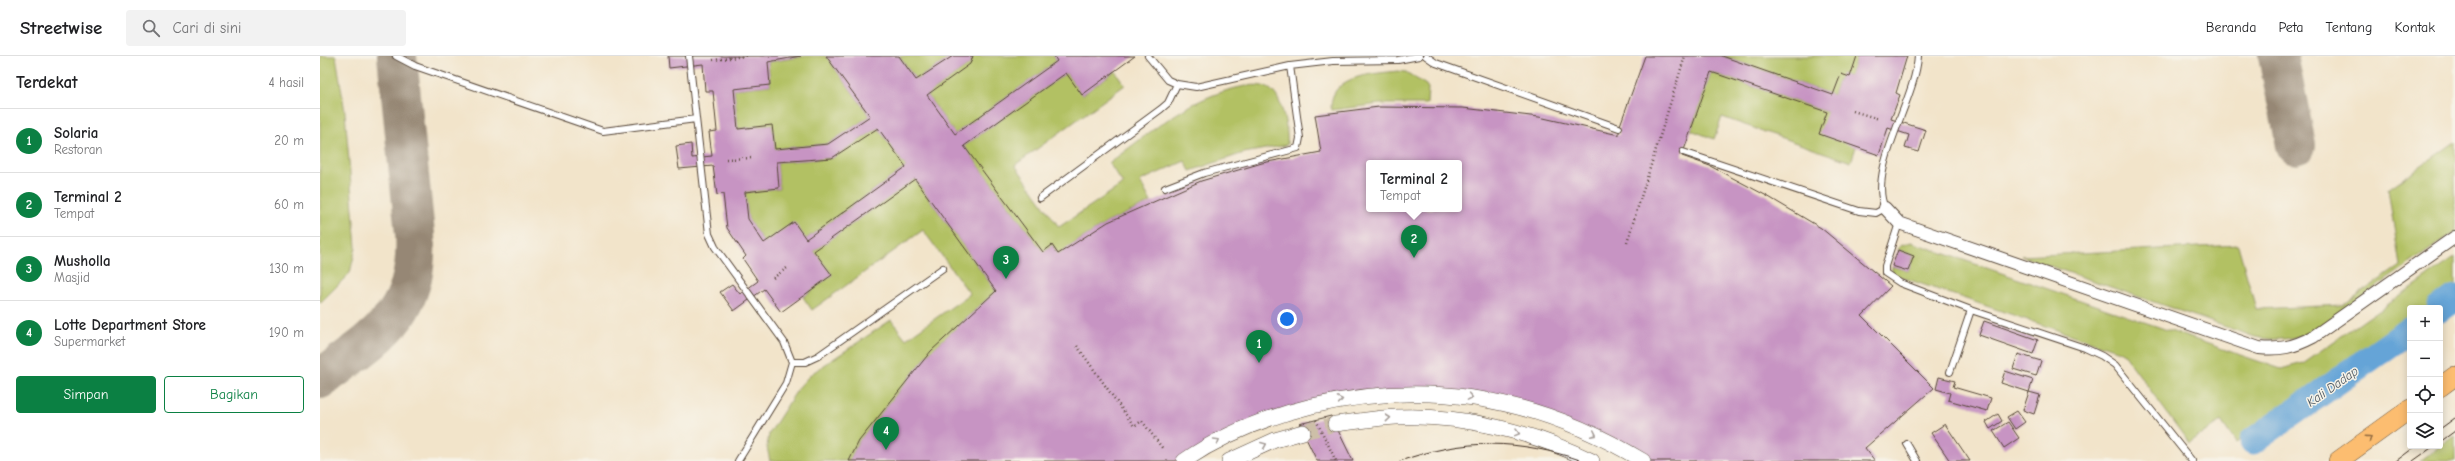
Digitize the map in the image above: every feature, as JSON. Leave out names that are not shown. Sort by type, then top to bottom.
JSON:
[{"type":"main road","points":[[2443,385],[2455,376]]},
{"type":"main road","points":[[2338,461],[2407,410]]},
{"type":"street","points":[[1886,208],[1900,223],[2259,348],[2278,350],[2296,346],[2313,337],[2455,238]]},
{"type":"street","points":[[1184,461],[1224,438],[1293,411],[1376,394],[1418,393],[1458,395],[1507,404],[1546,415],[1578,426],[1643,461]]},
{"type":"street","points":[[1335,424],[1397,417],[1458,421],[1497,427],[1574,452],[1592,461]]},
{"type":"street","points":[[1228,461],[1275,440],[1303,432]]},
{"type":"lane","points":[[396,56],[422,68],[603,131],[696,119]]},
{"type":"lane","points":[[689,56],[709,234],[715,247],[784,342],[792,362],[786,383],[739,461]]},
{"type":"lane","points":[[1148,56],[1162,74],[1177,84],[1196,87],[1290,66],[1333,60],[1398,60],[1420,56]]},
{"type":"lane","points":[[1426,56],[1436,63],[1619,128]]},
{"type":"lane","points":[[1683,152],[1859,211],[1876,213],[1886,208],[1881,194],[1882,175],[1915,75],[1918,56]]},
{"type":"lane","points":[[1165,188],[1204,173],[1298,148],[1300,138],[1290,66]]},
{"type":"lane","points":[[1040,198],[1161,109],[1168,103],[1177,84]]},
{"type":"lane","points":[[1900,223],[1885,266],[1885,273],[1900,283],[1971,310],[2102,356],[2115,365],[2192,461]]},
{"type":"lane","points":[[792,362],[805,362],[818,356],[943,268]]},
{"type":"lane","points":[[1950,372],[1971,310]]},
{"type":"lane","points":[[1907,444],[1917,461]]},
{"type":"path","points":[[713,60],[746,56]]},
{"type":"path","points":[[1627,242],[1685,56]]},
{"type":"path","points":[[1853,111],[1879,119]]},
{"type":"path","points":[[726,159],[754,158]]},
{"type":"path","points":[[773,278],[787,268]]},
{"type":"path","points":[[1077,346],[1134,426],[1142,421],[1163,449]]},
{"type":"green space","points":[[320,56],[336,56],[345,112],[356,247],[350,273],[320,303]]},
{"type":"green space","points":[[806,56],[826,56],[870,116],[828,144],[775,149],[772,125],[738,129],[734,89],[770,85],[768,62]]},
{"type":"green space","points":[[899,56],[953,56],[916,80]]},
{"type":"green space","points":[[973,56],[1054,56],[1057,61],[955,134],[927,95],[970,64]]},
{"type":"green space","points":[[1722,56],[1857,56],[1850,77],[1841,74],[1833,95]]},
{"type":"green space","points":[[1115,71],[1125,85],[1015,165],[1059,227],[1123,184],[1109,163],[1154,129],[1184,109],[1218,93],[1253,85],[1267,87],[1272,91],[1280,103],[1286,129],[1287,145],[1244,153],[1190,171],[1185,161],[1140,181],[1151,202],[1108,222],[1058,254],[1052,245],[1043,252],[964,146],[1066,73],[1082,95]]},
{"type":"green space","points":[[1398,71],[1406,72],[1426,85],[1428,88],[1427,104],[1380,104],[1332,110],[1331,107],[1333,96],[1338,88],[1346,82],[1366,75]]},
{"type":"green space","points":[[1711,72],[1827,112],[1856,147],[1851,162],[1722,117],[1714,139],[1691,130]]},
{"type":"green space","points":[[878,128],[906,167],[806,239],[764,243],[748,219],[745,192],[779,188],[777,162],[832,158]]},
{"type":"green space","points":[[2455,142],[2455,232],[2312,332],[2297,337],[2270,339],[2255,337],[2021,256],[2238,245],[2256,309],[2343,305],[2400,266],[2388,189]]},
{"type":"green space","points":[[915,179],[996,291],[931,351],[859,441],[849,461],[770,461],[767,447],[769,434],[799,387],[811,374],[891,320],[906,339],[970,294],[923,230],[812,310],[803,297],[832,275],[814,251]]},
{"type":"green space","points":[[1911,242],[2281,369],[2303,363],[2455,257],[2455,287],[2429,305],[2407,305],[2407,321],[2236,443],[2221,421],[2189,443],[2124,354],[2119,351],[1892,274],[1892,266],[1908,271],[1914,256],[1898,250],[1900,246]]},
{"type":"green space","points":[[2455,435],[2455,461],[2420,461],[2436,449],[2443,449],[2443,444]]},
{"type":"building","points":[[668,56],[801,56],[768,62],[770,85],[734,89],[738,129],[772,125],[775,149],[828,144],[870,116],[826,56],[899,56],[916,80],[953,56],[973,56],[970,64],[927,95],[955,134],[1057,61],[1054,56],[1135,56],[1082,95],[1066,73],[964,146],[1043,252],[1052,245],[1058,254],[1108,222],[1201,181],[1262,163],[1321,152],[1315,115],[1379,107],[1463,108],[1539,117],[1619,135],[1619,128],[1645,56],[1722,56],[1833,95],[1841,74],[1850,77],[1857,56],[1907,56],[1896,93],[1900,95],[1891,119],[1926,130],[1919,152],[1905,148],[1909,135],[1888,128],[1879,155],[1819,134],[1827,112],[1711,72],[1682,156],[1710,166],[1767,196],[1821,228],[1891,286],[1862,316],[1934,388],[1865,448],[1875,461],[1650,461],[1508,400],[1335,397],[1180,461],[849,461],[859,441],[931,351],[996,291],[915,179],[814,251],[832,275],[781,312],[764,289],[734,311],[720,292],[732,284],[740,294],[758,281],[743,259],[746,256],[727,228],[723,194],[717,195],[713,166],[679,169],[676,146],[691,144],[692,158],[712,156],[709,132],[717,131],[713,91],[705,91],[703,64],[669,68]],"holes":[[[878,128],[906,167],[806,239],[794,222],[764,243],[748,219],[745,192],[779,188],[777,162],[832,158]]]},
{"type":"building","points":[[1898,250],[1914,256],[1908,271],[1892,266]]},
{"type":"building","points":[[1984,321],[2038,340],[2033,354],[1979,335]]},
{"type":"building","points":[[2018,354],[2041,361],[2036,376],[2013,369]]},
{"type":"building","points":[[2005,371],[2033,380],[2029,392],[2001,383]]},
{"type":"building","points":[[1939,377],[1955,381],[1953,387],[1991,398],[1987,411],[1948,400],[1950,393],[1936,389]]},
{"type":"building","points":[[2029,392],[2040,395],[2034,414],[2023,410]]},
{"type":"building","points":[[2017,411],[2025,422],[2015,429],[2007,417]]},
{"type":"building","points":[[1998,414],[2002,421],[1990,429],[1986,422]]},
{"type":"building","points":[[1331,416],[1353,461],[1317,461],[1299,424]]},
{"type":"building","points":[[2008,422],[2019,438],[2004,448],[1993,431]]},
{"type":"building","points":[[1945,424],[1970,461],[1950,461],[1931,433]]},
{"type":"waterway","name":"Kali Dadap","points":[[2443,307],[2455,298]]},
{"type":"waterway","name":"Kali Dadap","points":[[2253,441],[2407,332]]},
{"type":"taxiway","points":[[320,379],[377,336],[391,321],[402,304],[410,285],[415,262],[415,234],[397,56]]},
{"type":"taxiway","points":[[2278,56],[2296,145]]},
{"type":"tunnel","points":[[1303,432],[1335,424]]},
{"type":"tram line","points":[[2443,427],[2455,418]]},
{"type":"tram line","points":[[2443,440],[2455,431]]},
{"type":"tram line","points":[[1400,461],[1424,453],[1447,448],[1492,444],[1536,448],[1583,461]]},
{"type":"tram line","points":[[2396,461],[2412,449]]},
{"type":"tram line","points":[[2413,461],[2430,449]]},
{"type":"place","name":"Terminal 2","points":[[1414,258]]},
{"type":"place","name":"Musholla","points":[[1006,279]]},
{"type":"place","name":"Solaria","points":[[1259,363]]},
{"type":"place","name":"Lotte Department Store","points":[[886,450]]}]
